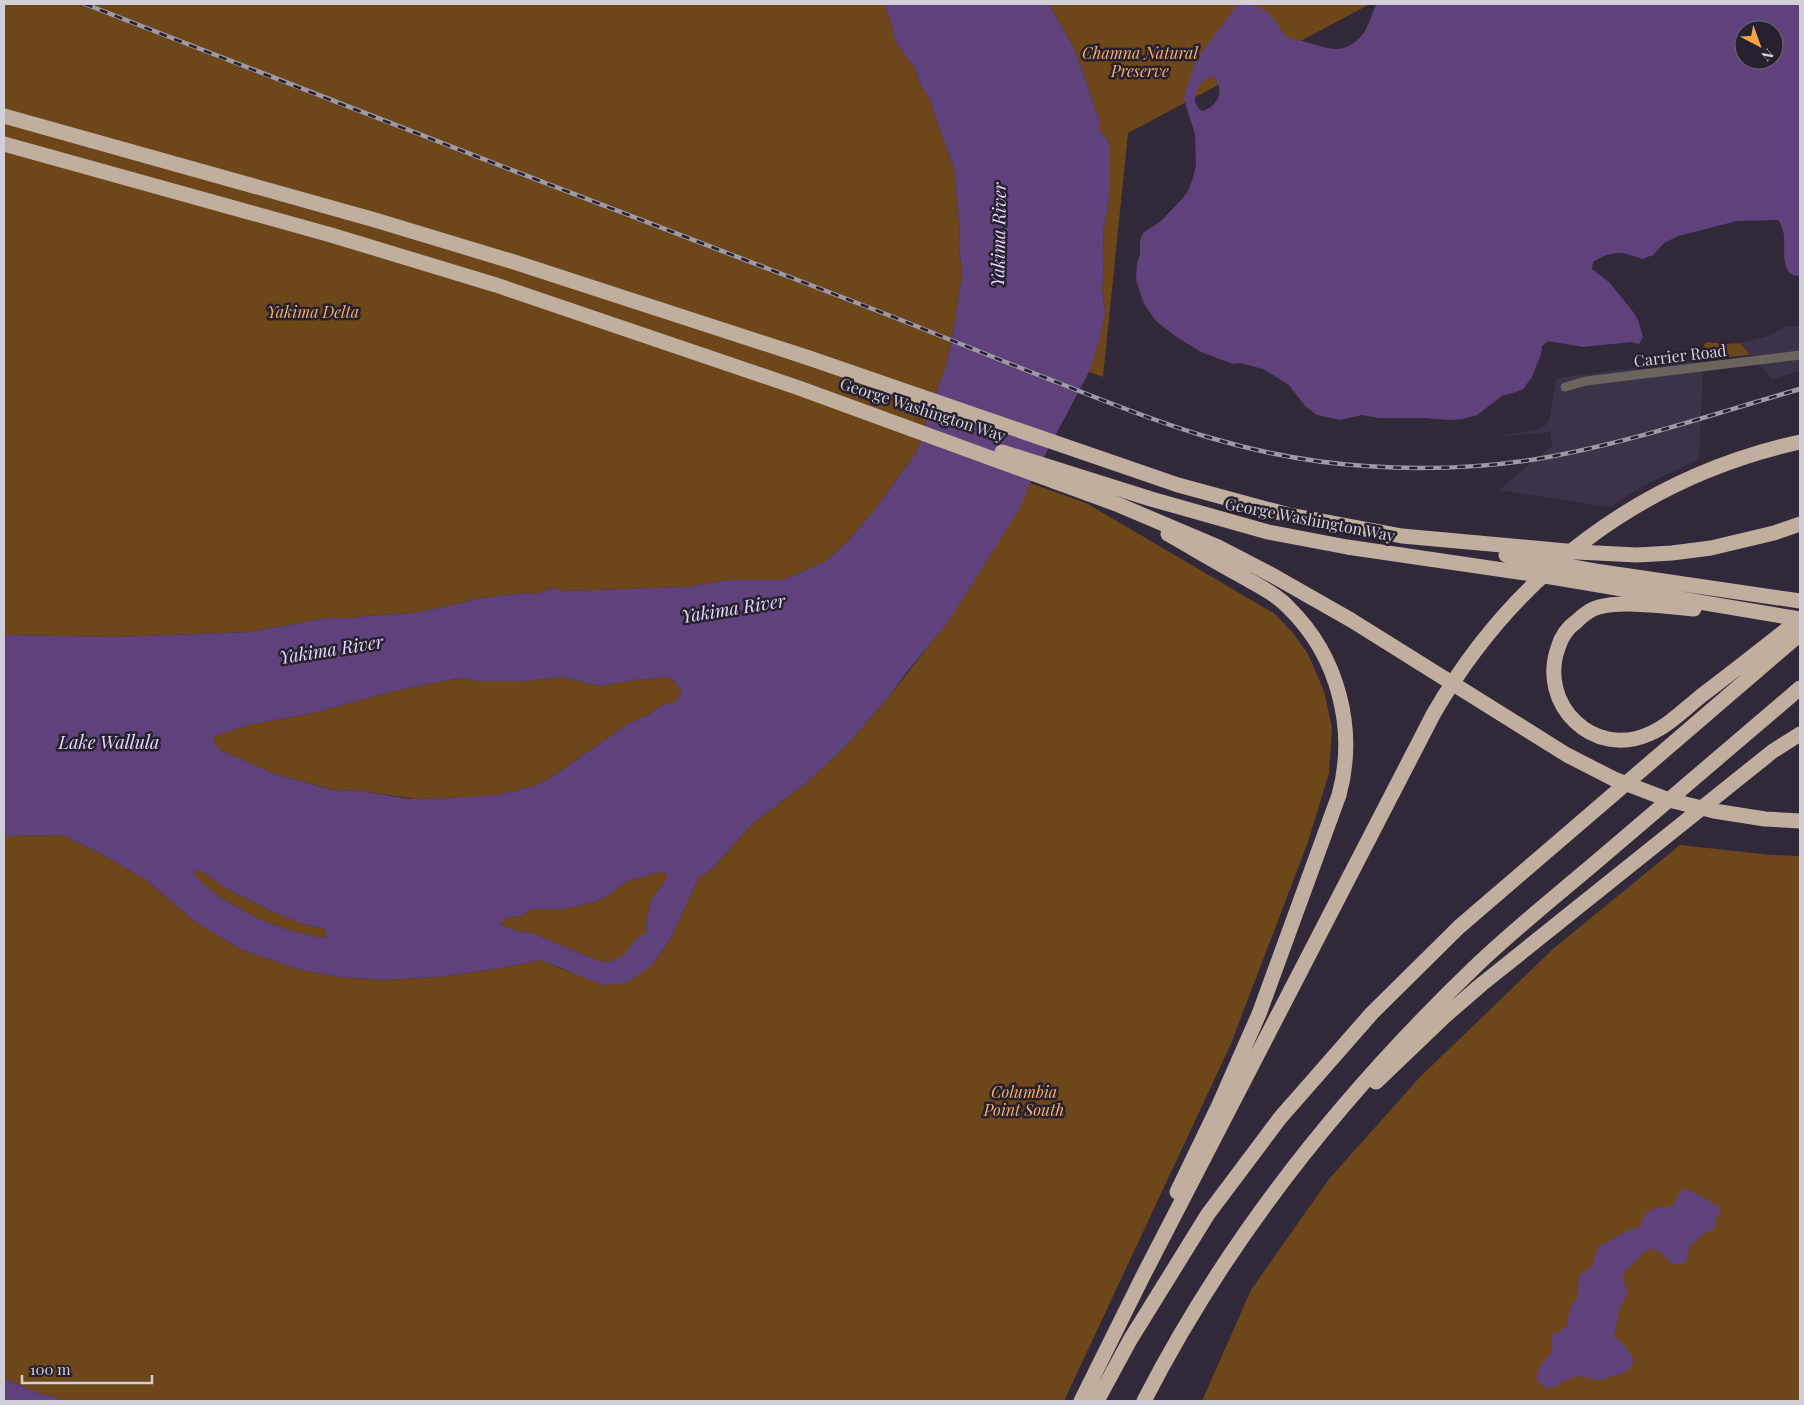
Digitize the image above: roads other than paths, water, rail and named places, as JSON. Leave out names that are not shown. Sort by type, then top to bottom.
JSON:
[{"type":"highway","points":[[4,116],[384,222],[514,262],[809,358],[1178,485],[1289,515],[1402,536],[1577,552],[1636,555],[1711,548],[1774,533],[1800,524]]},
{"type":"highway","name":"George Washington Way","points":[[4,144],[414,259],[496,285],[1078,483],[1268,532],[1347,548],[1544,576],[1800,619]]},
{"type":"highway","points":[[1081,1401],[1143,1276],[1189,1191],[1434,713],[1471,655],[1498,622],[1560,559],[1615,519],[1685,480],[1725,463],[1800,442]]},
{"type":"highway","points":[[1078,483],[1096,496],[1263,588],[1288,607],[1308,630],[1331,670],[1341,702],[1346,732],[1346,763],[1339,795],[1263,1005],[1222,1098],[1157,1233],[1143,1276]]},
{"type":"highway","points":[[1096,496],[1218,547],[1272,575],[1351,620],[1595,770],[1639,790],[1669,800],[1731,815],[1800,821]]},
{"type":"highway","name":"George Washington Way","points":[[1402,536],[1595,571],[1800,601]]},
{"type":"highway","points":[[1769,614],[1632,605],[1599,607],[1572,624],[1564,634],[1554,659],[1553,671],[1557,696],[1572,720],[1591,733],[1617,740],[1630,740],[1648,734],[1676,716],[1800,619]]},
{"type":"highway","points":[[1097,1401],[1130,1340],[1208,1214],[1280,1118],[1372,1013],[1459,927],[1800,634]]},
{"type":"highway","points":[[1144,1401],[1204,1294],[1240,1241],[1339,1110],[1383,1061],[1481,961],[1800,688]]},
{"type":"highway","points":[[1286,1178],[1379,1079],[1452,1010],[1681,824],[1774,751],[1800,734]]},
{"type":"street","name":"Carrier Road","points":[[1565,387],[1586,381],[1800,355]]},
{"type":"water","name":"Lake Wallula","points":[[884,4],[1049,4],[1073,47],[1099,120],[1099,130],[1110,145],[1110,194],[1103,233],[1102,289],[1105,312],[1099,341],[1089,372],[1030,483],[1020,508],[948,622],[888,698],[843,749],[806,783],[753,823],[711,870],[699,877],[671,938],[651,966],[627,983],[602,985],[541,960],[495,969],[436,977],[383,980],[340,977],[301,970],[242,950],[197,923],[145,879],[103,855],[62,835],[4,836],[4,635],[116,637],[250,632],[327,618],[415,613],[482,598],[525,593],[535,594],[553,588],[564,591],[687,587],[727,580],[782,580],[826,561],[848,541],[876,508],[918,450],[929,412],[946,366],[962,275],[954,168],[931,101],[921,86],[915,68],[899,47],[894,37],[894,31]],"holes":[[[562,677],[601,686],[667,677],[674,681],[681,690],[675,702],[660,706],[650,714],[628,724],[547,780],[531,787],[496,795],[409,799],[362,791],[332,790],[272,773],[220,750],[214,740],[214,736],[248,725],[313,713],[394,691],[438,682],[463,678],[476,681],[526,681]],[[199,870],[229,890],[273,912],[303,924],[325,929],[327,936],[323,938],[292,931],[258,919],[218,896],[194,875],[195,871]],[[658,872],[667,874],[667,878],[651,900],[646,933],[637,938],[623,956],[609,962],[599,961],[532,933],[519,932],[505,927],[500,922],[508,918],[521,916],[532,909],[564,909],[594,902],[607,896],[630,879]]]},
{"type":"water","points":[[1240,4],[1252,5],[1267,12],[1287,37],[1335,49],[1348,46],[1362,35],[1377,4],[1800,4],[1800,276],[1794,275],[1786,268],[1784,233],[1778,220],[1737,221],[1678,236],[1664,243],[1653,255],[1642,259],[1623,253],[1606,255],[1593,262],[1592,269],[1610,283],[1634,313],[1643,337],[1639,344],[1631,342],[1583,347],[1548,341],[1542,346],[1541,354],[1532,377],[1523,389],[1502,396],[1477,415],[1463,419],[1379,418],[1362,415],[1340,420],[1317,415],[1305,406],[1289,385],[1263,369],[1240,363],[1233,364],[1201,352],[1175,336],[1156,321],[1144,304],[1136,280],[1140,240],[1143,233],[1161,221],[1183,198],[1193,178],[1196,165],[1195,134],[1184,97],[1195,62]],"holes":[[[1213,76],[1217,81],[1219,92],[1216,102],[1208,109],[1202,111],[1195,101],[1196,91],[1208,78]]]},
{"type":"water","points":[[1685,1189],[1694,1192],[1720,1208],[1721,1211],[1716,1219],[1714,1230],[1706,1232],[1690,1246],[1686,1262],[1672,1264],[1662,1254],[1652,1249],[1645,1251],[1624,1272],[1624,1281],[1628,1292],[1619,1310],[1614,1335],[1632,1356],[1632,1366],[1619,1374],[1600,1380],[1577,1376],[1555,1387],[1546,1389],[1537,1380],[1536,1376],[1541,1365],[1552,1352],[1551,1336],[1567,1325],[1570,1308],[1578,1296],[1579,1275],[1591,1268],[1598,1247],[1630,1229],[1640,1227],[1648,1211],[1674,1205],[1680,1191]]},
{"type":"water","points":[[4,1378],[35,1392],[68,1401],[4,1401]]},
{"type":"railway","points":[[85,4],[889,315],[1134,412],[1208,437],[1284,456],[1365,466],[1408,468],[1473,466],[1537,459],[1570,453],[1669,428],[1800,389]]},
{"type":"park label","name":"Chamna Natural Preserve","points":[[1140,61]]},
{"type":"park label","name":"Yakima Delta","points":[[313,311]]},
{"type":"park label","name":"Columbia Point South","points":[[1024,1100]]},
{"type":"water label","name":"Yakima River","points":[[998,235]]},
{"type":"water label","name":"Yakima River","points":[[733,608]]},
{"type":"water label","name":"Yakima River","points":[[331,649]]}]
